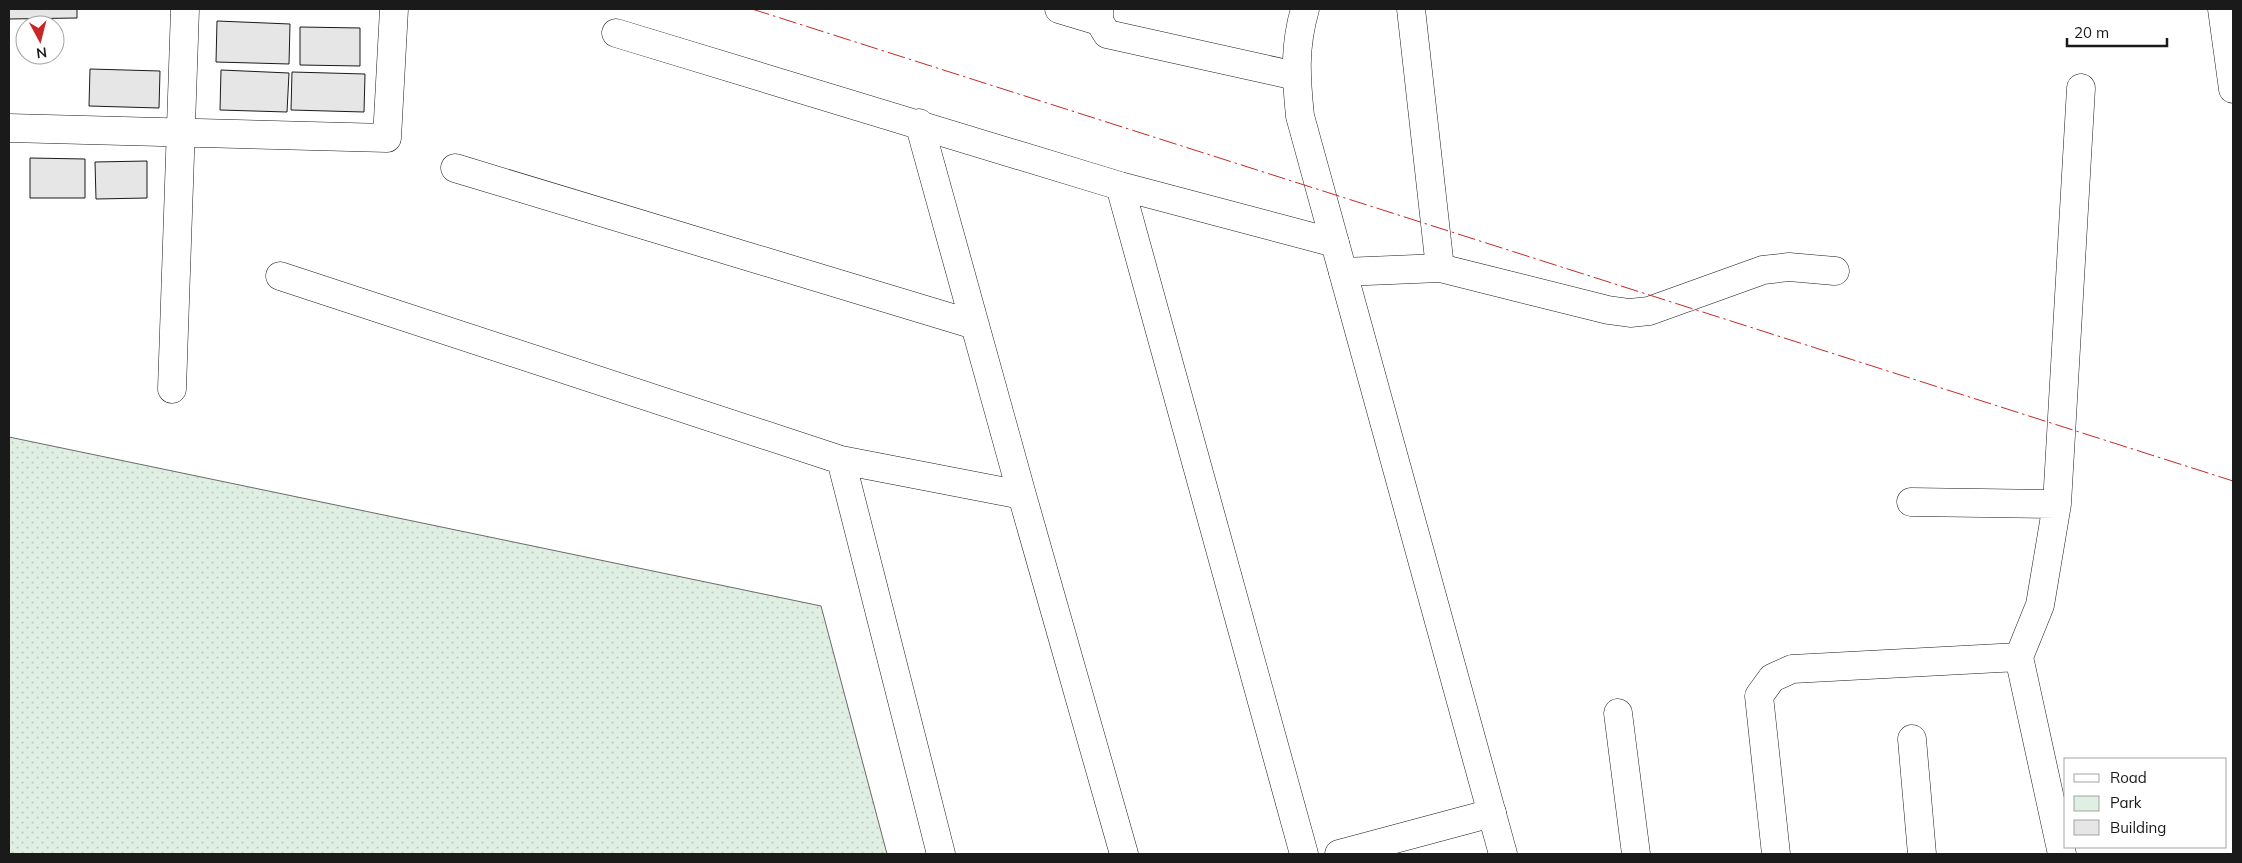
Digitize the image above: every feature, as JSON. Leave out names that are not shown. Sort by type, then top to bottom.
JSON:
[{"type":"street","points":[[172,390],[185,9]]},
{"type":"street","points":[[9,128],[387,138],[394,9]]},
{"type":"street","points":[[1058,9],[1099,15],[1107,34],[1296,76]]},
{"type":"street","points":[[1305,9],[1297,36],[1296,76],[1300,116],[1503,854]]},
{"type":"street","points":[[1411,9],[1440,268]]},
{"type":"street","points":[[2222,9],[2233,89]]},
{"type":"street","points":[[616,33],[919,123],[1120,186],[1335,243]]},
{"type":"street","points":[[2062,854],[2019,657],[2040,605],[2057,504],[2081,88]]},
{"type":"street","points":[[919,123],[974,325],[1124,854]]},
{"type":"street","points":[[455,168],[974,325]]},
{"type":"street","points":[[1120,186],[1304,854]]},
{"type":"street","points":[[1343,272],[1440,268],[1608,310],[1630,313],[1649,311],[1763,270],[1789,267],[1836,271]]},
{"type":"street","points":[[280,276],[841,460],[1022,495]]},
{"type":"street","points":[[841,460],[941,854]]},
{"type":"street","points":[[1911,502],[2057,504]]},
{"type":"street","points":[[1776,854],[1760,696],[1772,678],[1792,669],[2019,657]]},
{"type":"street","points":[[1618,713],[1636,854]]},
{"type":"street","points":[[1912,739],[1922,854]]},
{"type":"street","points":[[1339,854],[1492,813]]},
{"type":"green space","points":[[9,437],[821,606],[887,854],[9,854]]},
{"type":"building","points":[[9,9],[77,9],[77,18],[65,18],[65,15],[15,15],[15,19],[9,19]]},
{"type":"building","points":[[217,21],[290,24],[289,64],[216,62]]},
{"type":"building","points":[[300,27],[360,28],[360,66],[300,65]]},
{"type":"building","points":[[90,69],[160,71],[159,108],[89,106]]},
{"type":"building","points":[[221,70],[289,73],[287,112],[220,110]]},
{"type":"building","points":[[292,72],[365,74],[364,112],[291,110]]},
{"type":"building","points":[[30,158],[85,159],[85,198],[30,198]]},
{"type":"building","points":[[147,161],[147,198],[96,199],[95,162]]},
{"type":"power","points":[[752,9],[2233,481]]}]
